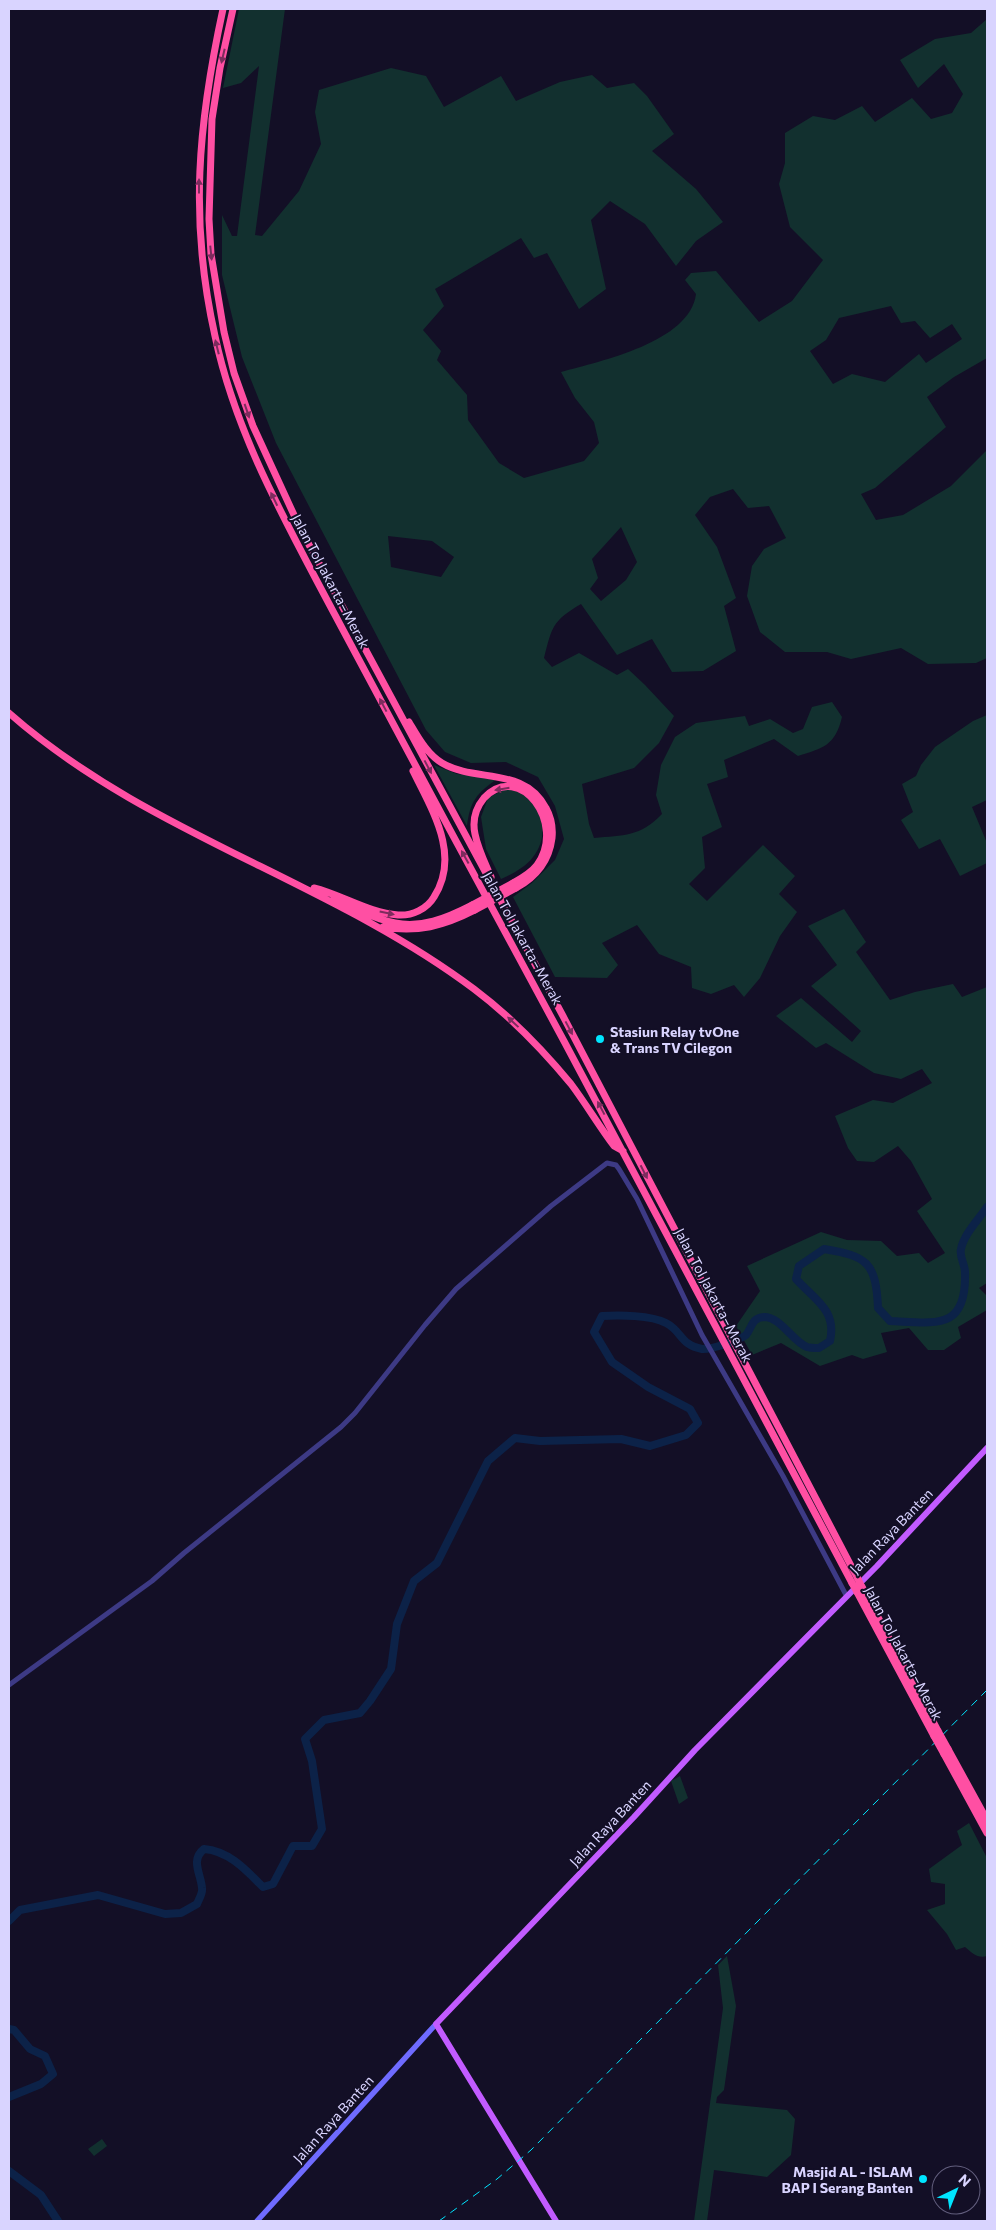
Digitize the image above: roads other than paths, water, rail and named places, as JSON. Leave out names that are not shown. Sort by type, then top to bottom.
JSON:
[{"type":"highway","name":"Jalan Tol Jakarta–Merak","points":[[223,9],[202,118],[199,169],[201,256],[214,334],[225,376],[243,429],[292,535],[405,748],[719,1324]]},
{"type":"highway","name":"Jalan Tol Jakarta–Merak","points":[[233,9],[213,110],[209,170],[211,254],[224,332],[234,373],[253,426],[300,528],[503,908],[563,1016],[719,1324],[987,1833]]},
{"type":"highway","points":[[378,926],[407,930],[429,928],[452,921],[473,908],[532,878],[540,870],[547,856],[552,828],[544,804],[533,792],[516,781],[468,772],[441,763],[425,747],[395,696],[389,694]]},
{"type":"highway","points":[[9,707],[58,748],[111,784],[228,848],[371,917],[388,923],[406,925],[432,922],[473,908]]},
{"type":"highway","points":[[9,713],[60,755],[127,798],[378,926],[443,966],[512,1021],[559,1070],[611,1143],[623,1151]]},
{"type":"highway","points":[[314,888],[379,911],[398,915],[417,912],[425,907],[435,896],[441,884],[445,864],[444,842],[433,812],[405,755],[405,748]]},
{"type":"highway","points":[[503,908],[477,842],[474,819],[476,809],[486,797],[495,790],[503,788],[522,790],[531,796],[541,809],[546,826],[545,842],[540,860],[514,886]]},
{"type":"highway","name":"Jalan Tol Jakarta–Merak","points":[[946,1752],[987,1820]]},
{"type":"main road","name":"Jalan Raya Banten","points":[[257,2221],[436,2024],[634,1817],[695,1750],[846,1595],[877,1566],[987,1448]]},
{"type":"main road","points":[[436,2024],[515,2158],[556,2221]]},
{"type":"street","points":[[9,1685],[138,1592],[337,1430],[355,1413],[425,1325],[460,1285],[552,1206],[607,1163],[616,1165],[637,1199],[704,1339],[783,1476],[846,1595]]},
{"type":"waterway","points":[[9,1921],[20,1910],[98,1895],[165,1914],[181,1913],[197,1904],[201,1894],[202,1888],[197,1862],[200,1853],[204,1849],[221,1853],[237,1862],[263,1887],[273,1884],[293,1846],[312,1846],[322,1829],[312,1761],[305,1739],[324,1720],[360,1713],[370,1701],[391,1669],[397,1624],[414,1581],[437,1563],[488,1461],[515,1438],[540,1441],[621,1439],[650,1446],[686,1435],[698,1423],[690,1409],[648,1387],[612,1362],[594,1332],[602,1316],[635,1316],[660,1320],[671,1326],[689,1344],[702,1349],[732,1342],[743,1337],[754,1321],[764,1317],[776,1321],[802,1344],[808,1347],[819,1348],[830,1341],[830,1321],[823,1306],[796,1279],[799,1266],[824,1249],[850,1255],[866,1264],[875,1280],[878,1308],[890,1321],[934,1322],[946,1319],[954,1314],[961,1305],[965,1272],[961,1258],[963,1243],[968,1232],[987,1207]]},
{"type":"waterway","points":[[9,2029],[14,2030],[30,2049],[45,2056],[53,2074],[41,2084],[9,2097]]},
{"type":"waterway","points":[[9,2171],[41,2195],[58,2221]]},
{"type":"railway","points":[[439,2221],[497,2179],[531,2150],[987,1690]]},
{"type":"place","name":"Stasiun Relay tvOne & Trans TV Cilegon","points":[[600,1039]]},
{"type":"place","name":"Masjid AL - ISLAM BAP I Serang Banten","points":[[923,2179]]}]
